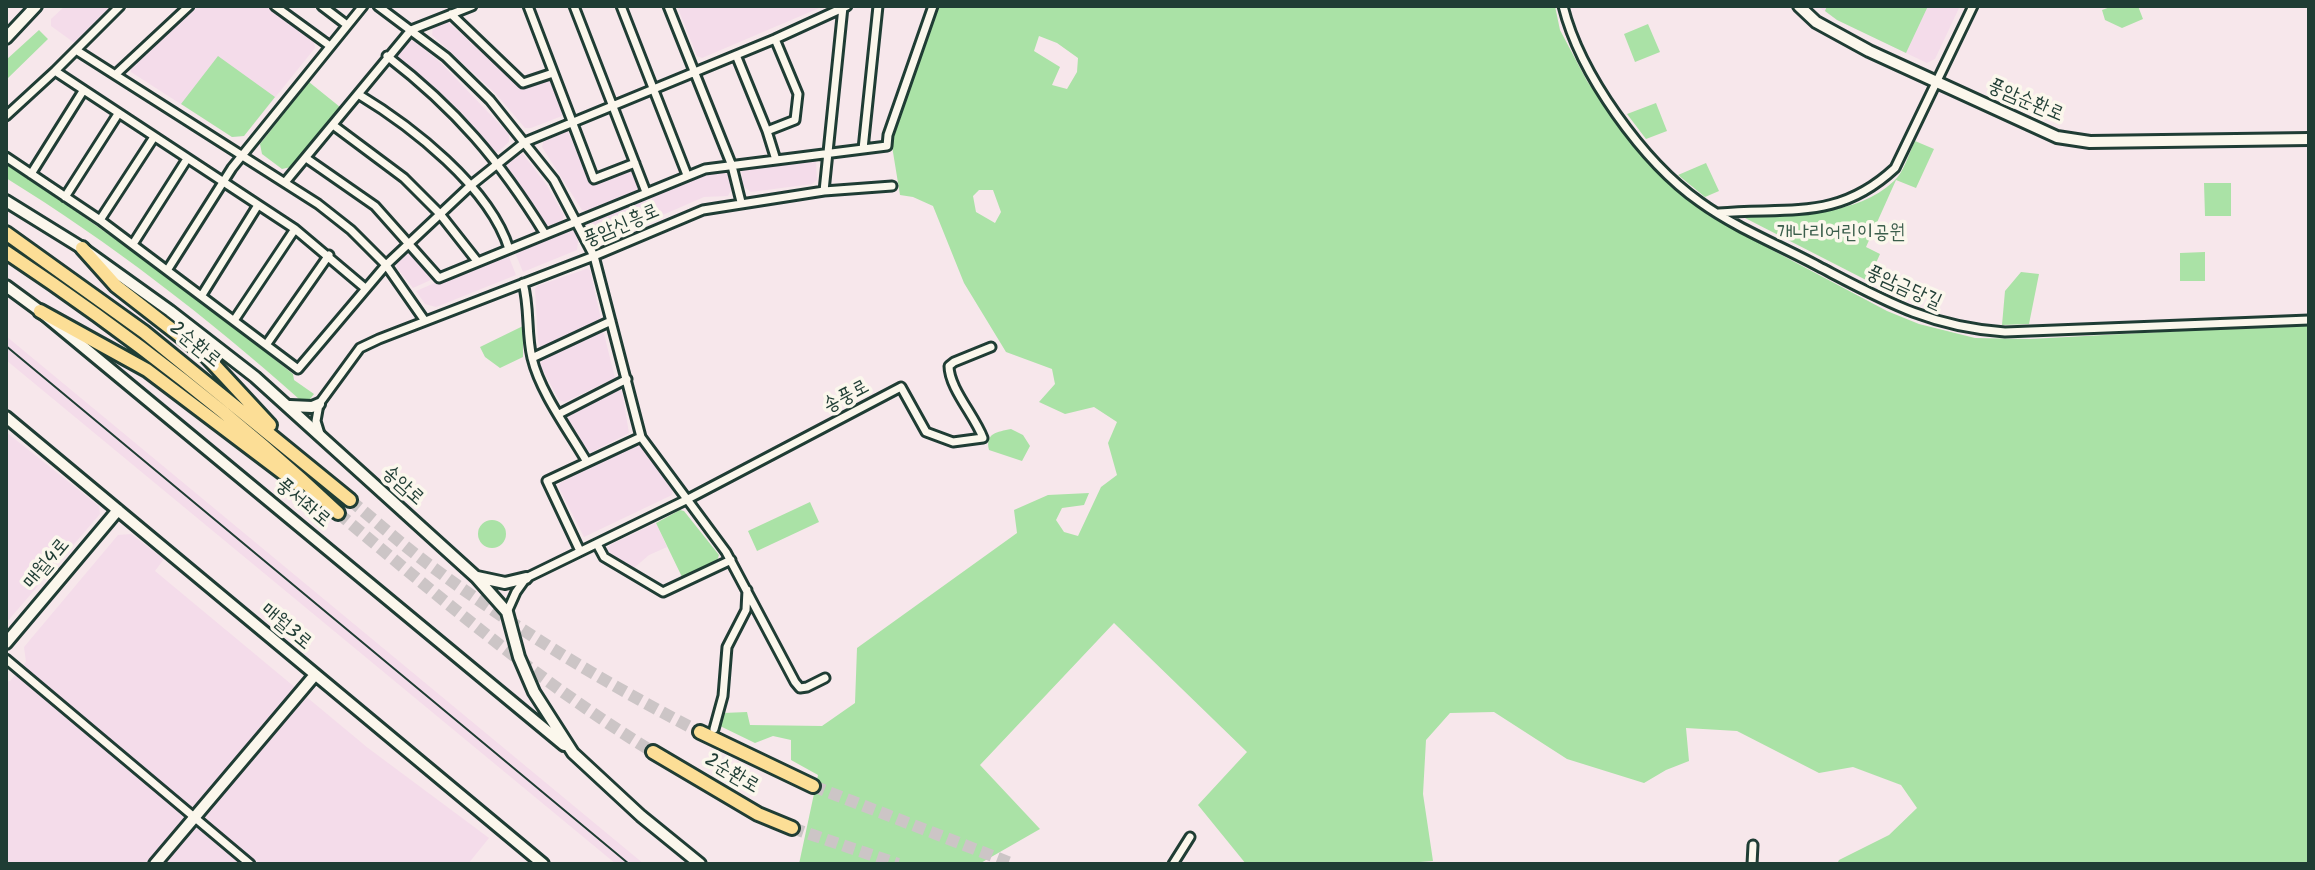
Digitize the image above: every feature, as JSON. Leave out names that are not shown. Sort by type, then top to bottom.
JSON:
[{"type":"highway","name":"2순환로","points":[[6,233],[144,332],[350,500]]},
{"type":"highway","points":[[82,248],[116,286],[206,356],[299,457]]},
{"type":"highway","name":"2순환로","points":[[6,252],[71,295],[149,354],[274,453],[338,513],[147,370],[40,311]]},
{"type":"highway","name":"2순환로","points":[[707,730],[813,786]]},
{"type":"highway","name":"2순환로","points":[[653,752],[758,814],[792,828]]},
{"type":"street","points":[[6,38],[36,6]]},
{"type":"street","points":[[6,116],[120,6]]},
{"type":"street","points":[[116,74],[189,6]]},
{"type":"street","points":[[275,6],[330,46]]},
{"type":"street","points":[[322,6],[347,25]]},
{"type":"street","points":[[168,269],[242,155],[363,6]]},
{"type":"street","points":[[378,6],[446,57],[490,100],[554,180],[594,256],[641,437],[731,560],[800,688],[825,678]]},
{"type":"street","points":[[286,181],[411,30],[472,6]]},
{"type":"street","points":[[528,6],[594,179],[635,163]]},
{"type":"street","points":[[574,6],[646,192]]},
{"type":"street","points":[[621,6],[687,175]]},
{"type":"street","points":[[668,6],[732,166],[741,202]]},
{"type":"street","points":[[863,149],[878,6]]},
{"type":"street","points":[[306,158],[375,206],[439,278],[705,169],[887,146],[888,135],[933,6]]},
{"type":"street","name":"풍암금당길","points":[[1563,6],[1577,50],[1593,79],[1642,146],[1677,183],[1717,214],[1917,315],[1962,328],[2031,332],[2309,320]]},
{"type":"street","name":"풍암순환로","points":[[1799,6],[1836,35],[2057,137],[2090,142],[2309,139]]},
{"type":"street","points":[[1717,214],[1820,208],[1845,202],[1864,193],[1895,168],[1973,6]]},
{"type":"street","points":[[6,157],[168,269],[298,369],[386,265],[470,186],[525,142],[775,39],[844,7]]},
{"type":"street","points":[[824,191],[844,7]]},
{"type":"street","points":[[451,14],[523,83],[553,73]]},
{"type":"street","points":[[767,131],[795,120],[798,94],[775,39]]},
{"type":"street","points":[[76,50],[286,181],[351,230],[386,265],[425,321]]},
{"type":"street","points":[[736,55],[776,160]]},
{"type":"street","points":[[387,56],[450,109],[497,163],[545,234]]},
{"type":"street","points":[[55,71],[295,229],[365,288]]},
{"type":"street","points":[[31,174],[83,91]]},
{"type":"street","points":[[358,94],[423,139],[470,186],[509,249]]},
{"type":"street","points":[[65,197],[118,114]]},
{"type":"street","points":[[333,125],[404,178],[440,214],[477,261]]},
{"type":"street","points":[[100,220],[154,137]]},
{"type":"street","points":[[133,244],[187,159]]},
{"type":"street","name":"풍암신흥로","points":[[319,404],[360,348],[699,211],[824,191],[892,186]]},
{"type":"street","name":"송암로","points":[[6,201],[82,248],[255,377],[476,577],[507,612],[519,657],[534,692],[573,753],[641,816],[700,864]]},
{"type":"street","points":[[202,295],[258,205]]},
{"type":"street","points":[[235,319],[295,229]]},
{"type":"street","points":[[266,345],[329,255]]},
{"type":"street","points":[[523,283],[527,295],[532,358],[542,383],[587,462]]},
{"type":"street","name":"풍서좌로","points":[[6,286],[573,753]]},
{"type":"street","points":[[532,358],[611,321]]},
{"type":"street","name":"송풍로","points":[[526,578],[688,499],[901,387],[926,432],[953,442],[983,438],[949,376],[949,366],[991,347]]},
{"type":"street","points":[[559,414],[627,379]]},
{"type":"street","points":[[288,406],[312,407],[319,404]]},
{"type":"street","points":[[319,404],[316,421],[321,435]]},
{"type":"street","name":"매월3로","points":[[6,417],[543,864]]},
{"type":"street","points":[[580,551],[547,481],[641,437]]},
{"type":"street","name":"매월4로","points":[[6,643],[118,510]]},
{"type":"street","points":[[597,544],[604,557],[663,592],[731,560]]},
{"type":"street","points":[[476,577],[505,583],[526,578]]},
{"type":"street","points":[[507,612],[526,578]]},
{"type":"street","points":[[707,730],[723,696],[727,647],[746,610],[747,588]]},
{"type":"street","points":[[6,659],[250,864]]},
{"type":"street","points":[[155,864],[314,676]]},
{"type":"street","points":[[1173,864],[1190,837]]},
{"type":"street","points":[[1752,864],[1753,845]]},
{"type":"shaded area","points":[[65,6],[115,6],[76,44],[51,26],[51,19]]},
{"type":"shaded area","points":[[195,6],[266,6],[314,41],[315,48],[244,136],[232,137],[131,72],[131,66]]},
{"type":"shaded area","points":[[677,6],[824,6],[702,58],[697,56]]},
{"type":"shaded area","points":[[1817,6],[1960,6],[1935,59],[1927,63],[1837,20]]},
{"type":"shaded area","points":[[446,20],[522,89],[546,80],[553,83],[564,109],[562,116],[525,128],[496,94],[432,35],[438,21]]},
{"type":"shaded area","points":[[414,40],[442,64],[509,134],[509,142],[498,152],[493,152],[453,107],[397,57],[396,51],[406,41]]},
{"type":"shaded area","points":[[567,130],[592,184],[631,168],[638,185],[636,191],[587,211],[582,210],[542,147],[544,139]]},
{"type":"shaded area","points":[[517,153],[523,154],[546,184],[564,215],[562,221],[550,226],[544,224],[507,167],[507,161]]},
{"type":"shaded area","points":[[814,159],[817,180],[812,184],[751,192],[743,186],[741,168]]},
{"type":"shaded area","points":[[706,173],[727,173],[733,186],[728,196],[704,197],[658,217],[650,195]]},
{"type":"shaded area","points":[[645,197],[653,218],[604,238],[596,235],[591,218]]},
{"type":"shaded area","points":[[573,228],[578,241],[577,250],[523,272],[514,250]]},
{"type":"shaded area","points":[[507,252],[516,275],[436,307],[425,304],[416,291]]},
{"type":"shaded area","points":[[407,253],[414,254],[433,279],[413,288],[397,268],[396,261]]},
{"type":"shaded area","points":[[590,270],[601,319],[541,348],[535,289]]},
{"type":"shaded area","points":[[600,331],[604,334],[615,378],[565,402],[559,400],[540,365],[543,359]]},
{"type":"shaded area","points":[[6,336],[644,864],[616,864],[6,360]]},
{"type":"shaded area","points":[[619,389],[622,391],[629,433],[592,452],[586,451],[567,420],[568,414]]},
{"type":"shaded area","points":[[6,432],[99,506],[100,514],[6,623]]},
{"type":"shaded area","points":[[634,445],[640,445],[673,488],[672,495],[584,537],[559,488],[560,483]]},
{"type":"shaded area","points":[[656,523],[667,547],[649,555],[634,568],[608,552],[606,548],[612,544]]},
{"type":"shaded area","points":[[131,534],[164,559],[155,571],[368,748],[489,838],[468,864],[6,864],[6,682],[26,662],[24,647],[118,535]]},
{"type":"green space","points":[[939,6],[1555,6],[1560,30],[1587,81],[1635,148],[1673,187],[1723,224],[1887,311],[1919,324],[1975,338],[2030,339],[2309,324],[2309,864],[1837,864],[1839,860],[1889,835],[1917,808],[1901,785],[1853,767],[1819,773],[1737,731],[1686,728],[1689,761],[1644,783],[1567,759],[1494,712],[1450,713],[1426,740],[1423,794],[1433,861],[1246,864],[1198,805],[1247,752],[1114,623],[980,765],[1040,829],[979,864],[799,864],[818,775],[791,760],[791,740],[773,736],[755,743],[720,726],[723,713],[747,712],[750,725],[822,726],[855,703],[857,648],[1017,533],[1014,510],[1048,495],[1089,493],[1084,505],[1062,508],[1056,520],[1064,532],[1078,536],[1101,487],[1117,475],[1108,443],[1117,422],[1094,407],[1065,414],[1039,402],[1055,384],[1052,369],[1006,352],[964,283],[933,206],[900,195],[891,140]],"holes":[[[1039,36],[1057,43],[1078,58],[1077,72],[1067,89],[1052,85],[1060,67],[1034,51]],[[979,190],[993,190],[1001,212],[995,223],[976,212],[973,196]]]},
{"type":"green space","points":[[1827,6],[1928,6],[1906,53],[1837,20],[1825,11]]},
{"type":"green space","points":[[2113,6],[2138,6],[2143,19],[2122,28],[2105,20],[2102,10]]},
{"type":"green space","points":[[1648,24],[1660,52],[1635,62],[1624,34]]},
{"type":"green space","points":[[39,30],[48,39],[6,80],[6,60]]},
{"type":"green space","points":[[218,56],[275,97],[244,136],[232,137],[181,104]]},
{"type":"green space","points":[[309,82],[340,107],[291,167],[282,169],[262,154],[260,144]]},
{"type":"green space","points":[[1656,103],[1667,131],[1646,139],[1627,114]]},
{"type":"green space","name":"개나리어린이공원","points":[[1915,141],[1934,149],[1916,188],[1896,180],[1866,247],[1880,254],[1868,281],[1745,218],[1749,215],[1825,211],[1862,201],[1879,193],[1898,177]]},
{"type":"green space","points":[[1706,163],[1719,191],[1705,197],[1678,175]]},
{"type":"green space","points":[[6,164],[188,292],[314,394],[310,399],[299,399],[157,282],[83,228],[6,178]]},
{"type":"green space","points":[[2204,183],[2231,183],[2231,216],[2205,216]]},
{"type":"green space","points":[[2205,252],[2205,281],[2180,281],[2180,253]]},
{"type":"green space","points":[[2021,272],[2039,274],[2029,324],[2002,325],[2005,291]]},
{"type":"green space","points":[[523,326],[523,357],[500,368],[485,357],[480,347]]},
{"type":"green space","points":[[1011,429],[1023,435],[1030,446],[1022,461],[989,450],[991,437],[997,432]]},
{"type":"green space","points":[[810,502],[819,522],[757,551],[748,531]]},
{"type":"green space","points":[[680,510],[719,555],[717,561],[682,577],[656,523]]},
{"type":"green space","points":[[492,520],[502,524],[506,534],[502,544],[492,548],[482,544],[478,534],[482,524]]},
{"type":"tunnel","points":[[350,500],[424,561],[499,614],[598,676],[700,732]]},
{"type":"tunnel","points":[[338,513],[530,668],[653,752]]},
{"type":"tunnel","points":[[813,786],[1013,864]]},
{"type":"tunnel","points":[[792,828],[898,864]]},
{"type":"railway","points":[[6,346],[629,864]]}]
